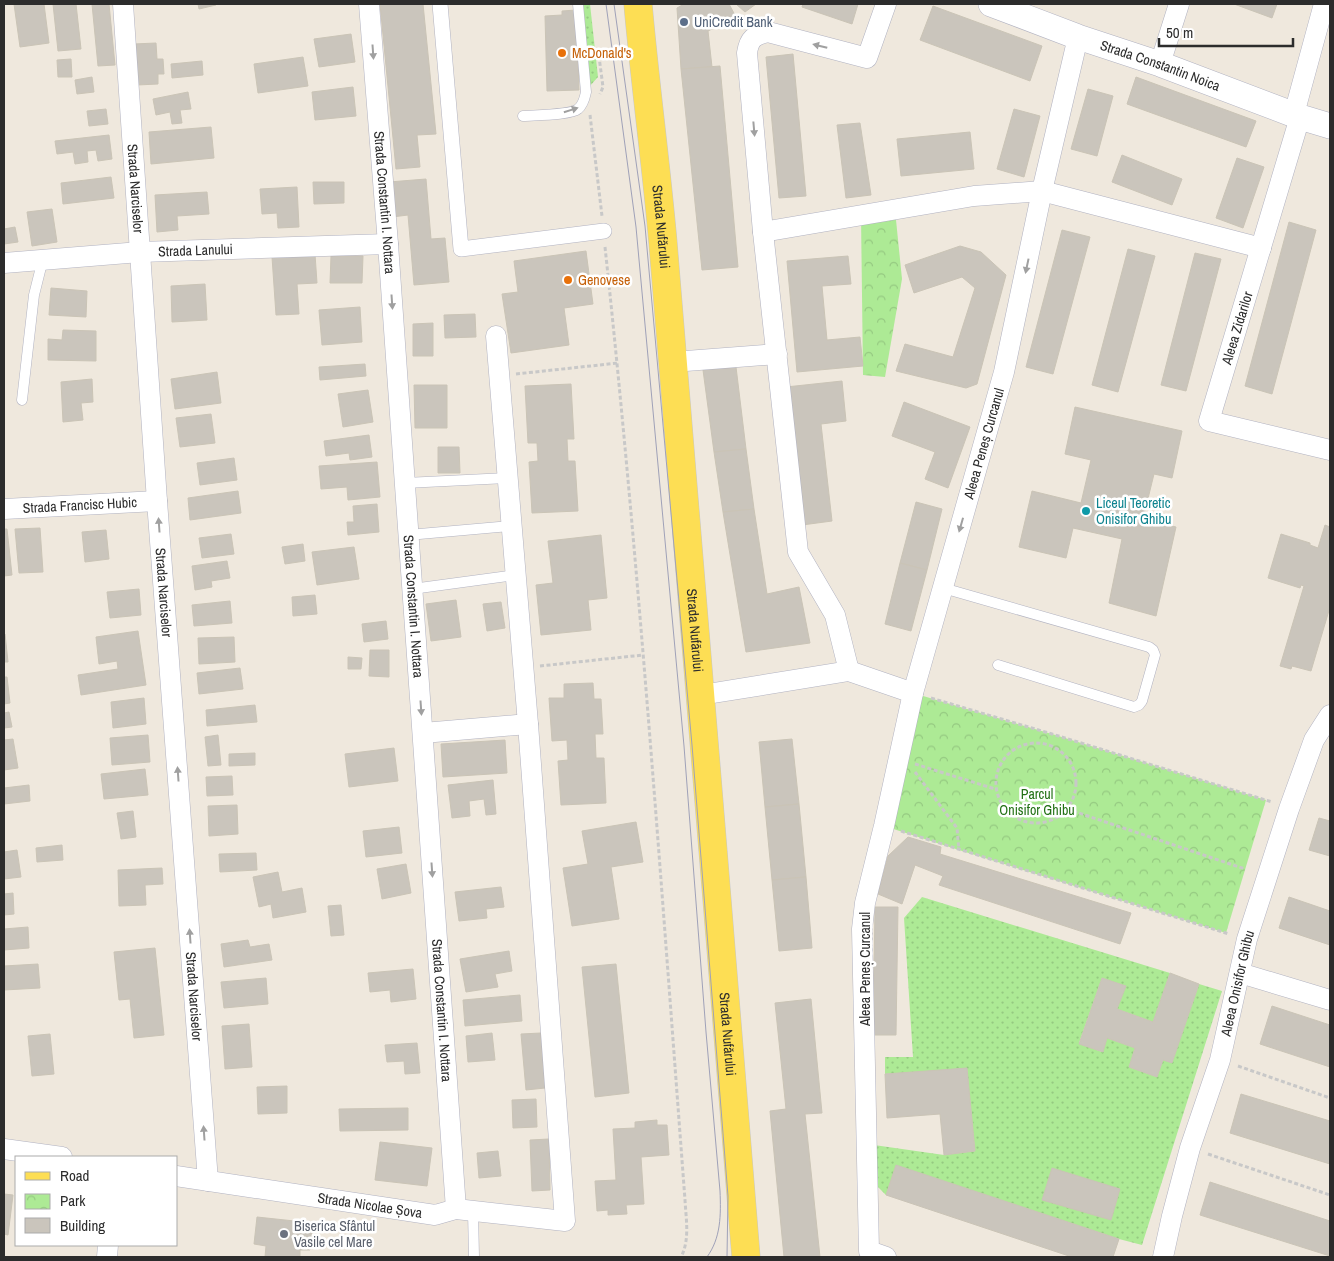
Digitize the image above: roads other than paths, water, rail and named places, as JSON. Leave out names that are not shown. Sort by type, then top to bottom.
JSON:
[{"type":"main road","name":"Strada Nufărului","points":[[638,4],[673,362],[746,1257]]},
{"type":"main road","points":[[643,66],[650,38],[649,4]]},
{"type":"street","name":"Strada Narciselor","points":[[123,4],[208,1182]]},
{"type":"street","name":"Strada Constantin I. Nottara","points":[[369,4],[388,244],[422,734],[465,1210]]},
{"type":"street","points":[[440,4],[461,249],[604,231]]},
{"type":"street","points":[[849,671],[835,615],[798,552],[763,232],[747,53],[751,40],[759,34],[768,32],[867,58],[886,4]]},
{"type":"street","name":"Strada Constantin Noica","points":[[991,4],[1078,37],[1160,64],[1330,126]]},
{"type":"street","points":[[1160,64],[1179,4]]},
{"type":"street","points":[[1324,4],[1330,6]]},
{"type":"street","name":"Aleea Zidarilor","points":[[1324,4],[1297,115],[1261,248],[1209,421],[1330,450]]},
{"type":"street","name":"Aleea Peneș Curcanul","points":[[875,1255],[862,930],[865,903],[913,693],[1004,372],[1042,191],[1078,37]]},
{"type":"street","points":[[763,232],[974,196],[1042,191],[1261,248]]},
{"type":"street","name":"Strada Lanului","points":[[4,263],[140,252],[388,244]]},
{"type":"street","points":[[422,734],[528,724],[496,336]]},
{"type":"street","points":[[673,362],[777,354]]},
{"type":"street","name":"Strada Francisc Hubic","points":[[4,509],[158,501]]},
{"type":"street","points":[[701,695],[849,671],[913,693]]},
{"type":"street","name":"Aleea Onisifor Ghibu","points":[[1162,1257],[1190,1148],[1220,1060],[1247,939],[1288,809],[1314,740],[1330,715]]},
{"type":"street","name":"Strada Nicolae Șova","points":[[178,1176],[435,1215],[465,1210],[565,1221],[528,724]]},
{"type":"street","points":[[1240,973],[1330,1000]]},
{"type":"street","points":[[4,1149],[55,1156]]},
{"type":"lane","points":[[524,116],[570,112],[578,109],[584,100],[586,92],[578,4]]},
{"type":"lane","points":[[22,400],[34,295],[43,260]]},
{"type":"lane","points":[[405,483],[508,478]]},
{"type":"lane","points":[[408,535],[511,526]]},
{"type":"lane","points":[[412,589],[515,575]]},
{"type":"lane","points":[[943,588],[1149,647],[1155,655],[1142,701],[1139,705],[1134,706],[998,665]]},
{"type":"lane","points":[[465,1210],[474,1257]]},
{"type":"tram line","points":[[606,4],[636,227],[684,746],[720,1191],[718,1234],[707,1257]]},
{"type":"tram line","points":[[614,4],[645,226],[692,745],[728,1196],[727,1257]]},
{"type":"place","name":"UniCredit Bank","points":[[684,22]]},
{"type":"place","name":"McDonald's","points":[[562,53]]},
{"type":"place","name":"Genovese","points":[[568,280]]},
{"type":"place","name":"Liceul Teoretic Onisifor Ghibu","points":[[1086,511]]},
{"type":"place","name":"Biserica Sfântul Vasile cel Mare","points":[[284,1234]]},
{"type":"park label","name":"Parcul Onisifor Ghibu","points":[[1037,802]]}]
